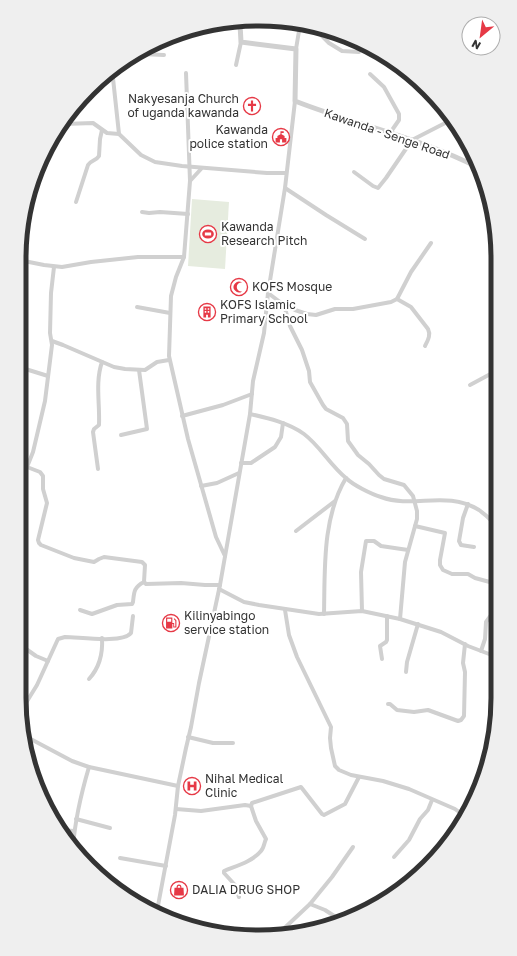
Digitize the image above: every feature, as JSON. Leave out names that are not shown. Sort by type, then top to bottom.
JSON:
[{"type":"street","points":[[236,65],[241,42],[240,26]]},
{"type":"street","points":[[160,908],[176,809],[178,786],[220,587],[250,414],[253,381],[264,333],[268,293],[285,188],[295,101],[296,49],[299,29]]},
{"type":"street","points":[[320,34],[329,43],[342,52],[359,52]]},
{"type":"street","points":[[241,42],[296,49]]},
{"type":"street","points":[[148,54],[164,55]]},
{"type":"street","points":[[186,73],[188,167],[190,181],[184,257],[172,291],[169,360],[201,486],[216,537],[225,556]]},
{"type":"street","points":[[370,74],[384,87],[400,114],[399,120],[390,133]]},
{"type":"street","points":[[113,77],[120,134],[133,149],[149,160],[188,167],[286,173]]},
{"type":"street","name":"Kawanda - Senge Road","points":[[295,101],[321,111],[412,140],[471,165]]},
{"type":"street","points":[[354,172],[378,188],[412,140],[447,122]]},
{"type":"street","points":[[69,124],[93,123],[102,130],[111,134],[120,134]]},
{"type":"street","points":[[76,202],[88,165],[100,156],[100,139],[102,130]]},
{"type":"street","points":[[190,181],[201,168]]},
{"type":"street","points":[[285,188],[365,239]]},
{"type":"street","points":[[142,212],[188,214]]},
{"type":"street","points":[[268,293],[284,305],[303,313],[316,315],[335,309],[353,309],[391,302],[397,298],[411,272],[431,243]]},
{"type":"street","points":[[26,261],[54,267],[138,257],[184,257]]},
{"type":"street","points":[[54,267],[51,292],[50,333],[52,341],[45,401],[35,443],[27,467],[40,472],[43,476],[47,503],[38,540],[39,544],[83,561],[94,562],[104,557],[142,562],[144,565],[144,582]]},
{"type":"street","points":[[397,298],[411,307],[428,329],[430,333],[425,346]]},
{"type":"street","points":[[284,305],[290,326],[302,350],[309,371],[310,382],[323,405],[326,409],[343,418],[347,424],[348,441],[358,455],[369,464],[379,476],[407,487],[413,496],[417,510],[415,526],[404,569],[400,619]]},
{"type":"street","points":[[138,307],[170,313]]},
{"type":"street","points":[[52,341],[121,369],[146,370],[157,362],[169,360]]},
{"type":"street","points":[[98,469],[93,430],[99,425],[100,408],[98,379],[102,362]]},
{"type":"street","points":[[26,369],[48,376]]},
{"type":"street","points":[[121,435],[147,428],[139,370]]},
{"type":"street","points":[[470,386],[491,375]]},
{"type":"street","points":[[182,416],[223,405],[252,394]]},
{"type":"street","points":[[250,414],[283,423],[298,430],[311,440],[346,478],[379,497],[403,502],[453,500],[468,504],[484,514],[491,520]]},
{"type":"street","points":[[241,463],[251,463],[275,447],[281,436],[283,423]]},
{"type":"street","points":[[201,486],[217,483],[239,473]]},
{"type":"street","points":[[324,614],[327,544],[331,514],[335,501],[346,478]]},
{"type":"street","points":[[296,531],[335,501]]},
{"type":"street","points":[[468,504],[463,518],[459,541],[461,545],[474,547]]},
{"type":"street","points":[[415,526],[445,533],[440,560],[440,566],[443,570],[452,574],[468,574],[475,578],[491,582]]},
{"type":"street","points":[[362,611],[361,572],[366,541],[374,541],[381,546],[408,550]]},
{"type":"street","points":[[144,582],[146,584],[181,583],[220,587],[244,602],[285,610],[324,614],[345,611],[362,611],[387,616],[441,632],[491,655]]},
{"type":"street","points":[[80,610],[92,614],[117,606],[132,604],[134,590],[137,586],[144,582]]},
{"type":"street","points":[[285,610],[289,635],[296,657],[331,727],[330,738],[335,766],[345,773],[397,785],[419,793],[460,813]]},
{"type":"street","points":[[481,651],[485,639],[486,622],[491,615]]},
{"type":"street","points":[[26,703],[56,643],[60,638],[113,639],[129,635],[131,633],[133,616]]},
{"type":"street","points":[[382,659],[380,646],[387,640],[387,616]]},
{"type":"street","points":[[406,672],[407,662],[418,624]]},
{"type":"street","points":[[89,679],[96,670],[102,655],[102,638]]},
{"type":"street","points":[[388,704],[397,710],[416,712],[428,710],[458,721],[463,719],[465,672],[462,662],[465,644]]},
{"type":"street","points":[[26,649],[36,656],[48,661]]},
{"type":"street","points":[[29,738],[72,761],[89,767],[178,786]]},
{"type":"street","points":[[188,738],[213,743],[233,743]]},
{"type":"street","points":[[74,838],[80,797],[89,767]]},
{"type":"street","points":[[176,809],[201,811],[245,805],[251,806],[252,804],[301,787],[322,814],[326,814],[344,804],[359,777]]},
{"type":"street","points":[[394,857],[409,840],[422,816],[428,810],[432,800]]},
{"type":"street","points":[[239,897],[235,886],[224,871],[243,863],[258,854],[266,839],[256,821],[251,806]]},
{"type":"street","points":[[76,820],[110,828]]},
{"type":"street","points":[[68,831],[74,831]]},
{"type":"street","points":[[284,929],[310,904],[332,877],[353,847]]},
{"type":"street","points":[[120,858],[166,866]]},
{"type":"street","points":[[310,904],[325,910],[336,917]]},
{"type":"shaded area","name":"Kawanda Research Pitch","points":[[192,199],[229,202],[225,269],[188,266]]},
{"type":"place","name":"Nakyesanja Church of uganda kawanda","points":[[252,106]]},
{"type":"place","name":"Kawanda police station","points":[[281,137]]},
{"type":"place","name":"Kawanda Research Pitch","points":[[208,234]]},
{"type":"place","name":"KOFS Mosque","points":[[239,287]]},
{"type":"place","name":"KOFS Islamic Primary School","points":[[207,312]]},
{"type":"place","name":"Kilinyabingo service station","points":[[171,623]]},
{"type":"place","name":"Nihal Medical Clinic","points":[[192,786]]},
{"type":"place","name":"DALIA DRUG SHOP","points":[[179,890]]}]
